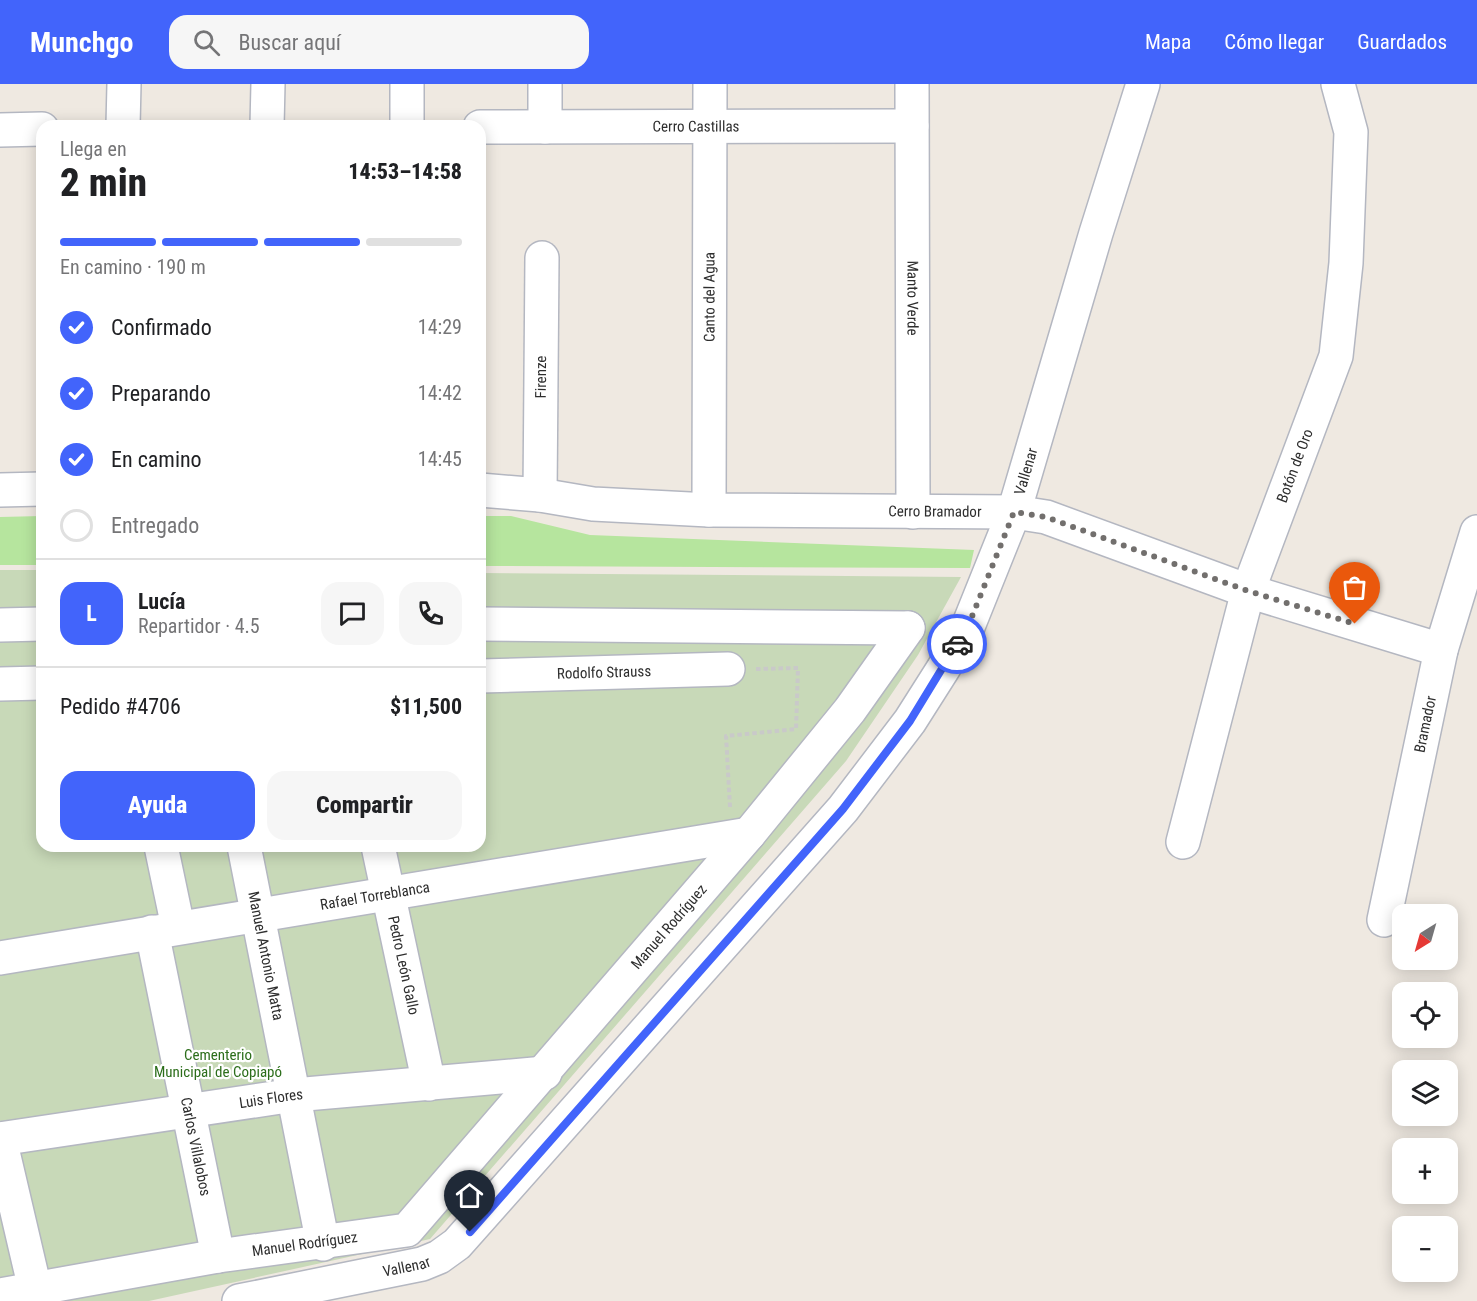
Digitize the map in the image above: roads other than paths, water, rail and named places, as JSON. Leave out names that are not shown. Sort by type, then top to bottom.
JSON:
[{"type":"street","points":[[123,120],[124,84]]},
{"type":"street","points":[[267,120],[268,84]]},
{"type":"street","points":[[407,84],[407,120]]},
{"type":"street","points":[[545,84],[545,127]]},
{"type":"street","name":"Canto del Agua","points":[[709,510],[711,84]]},
{"type":"street","name":"Manto Verde","points":[[912,84],[913,512]]},
{"type":"street","name":"Vallenar","points":[[239,1301],[422,1264],[439,1257],[470,1232],[843,809],[910,721],[969,624],[1014,512],[1096,233],[1143,84]]},
{"type":"street","name":"Botón de Oro","points":[[1183,842],[1248,591],[1336,356],[1347,263],[1351,132],[1338,84]]},
{"type":"street","name":"Cerro Castillas","points":[[486,127],[912,126]]},
{"type":"street","points":[[0,130],[36,129]]},
{"type":"street","name":"Firenze","points":[[540,495],[542,258]]},
{"type":"street","points":[[0,490],[36,489]]},
{"type":"street","name":"Cerro Bramador","points":[[486,490],[540,495],[593,504],[709,510],[1014,512],[1046,517],[1248,591],[1441,650]]},
{"type":"street","name":"Bramador","points":[[1384,920],[1441,650],[1477,532]]},
{"type":"street","points":[[0,625],[36,624]]},
{"type":"street","name":"Manuel Rodríguez","points":[[0,1295],[218,1256],[323,1244],[407,1230],[545,1073],[736,836],[850,710],[908,628],[486,624]]},
{"type":"street","name":"Rodolfo Strauss","points":[[486,676],[728,669]]},
{"type":"street","points":[[0,684],[36,683]]},
{"type":"street","name":"Rafael Torreblanca","points":[[0,958],[736,836]]},
{"type":"street","name":"Carlos Villalobos","points":[[161,852],[165,929],[189,1112],[218,1256]]},
{"type":"street","name":"Manuel Antonio Matta","points":[[245,852],[323,1244]]},
{"type":"street","name":"Pedro León Gallo","points":[[379,852],[429,1084]]},
{"type":"street","name":"Luis Flores","points":[[0,1139],[294,1095],[545,1073]]},
{"type":"street","points":[[0,1139],[34,1289]]},
{"type":"park label","name":"Cementerio Municipal de Copiapó","points":[[218,1064]]}]
